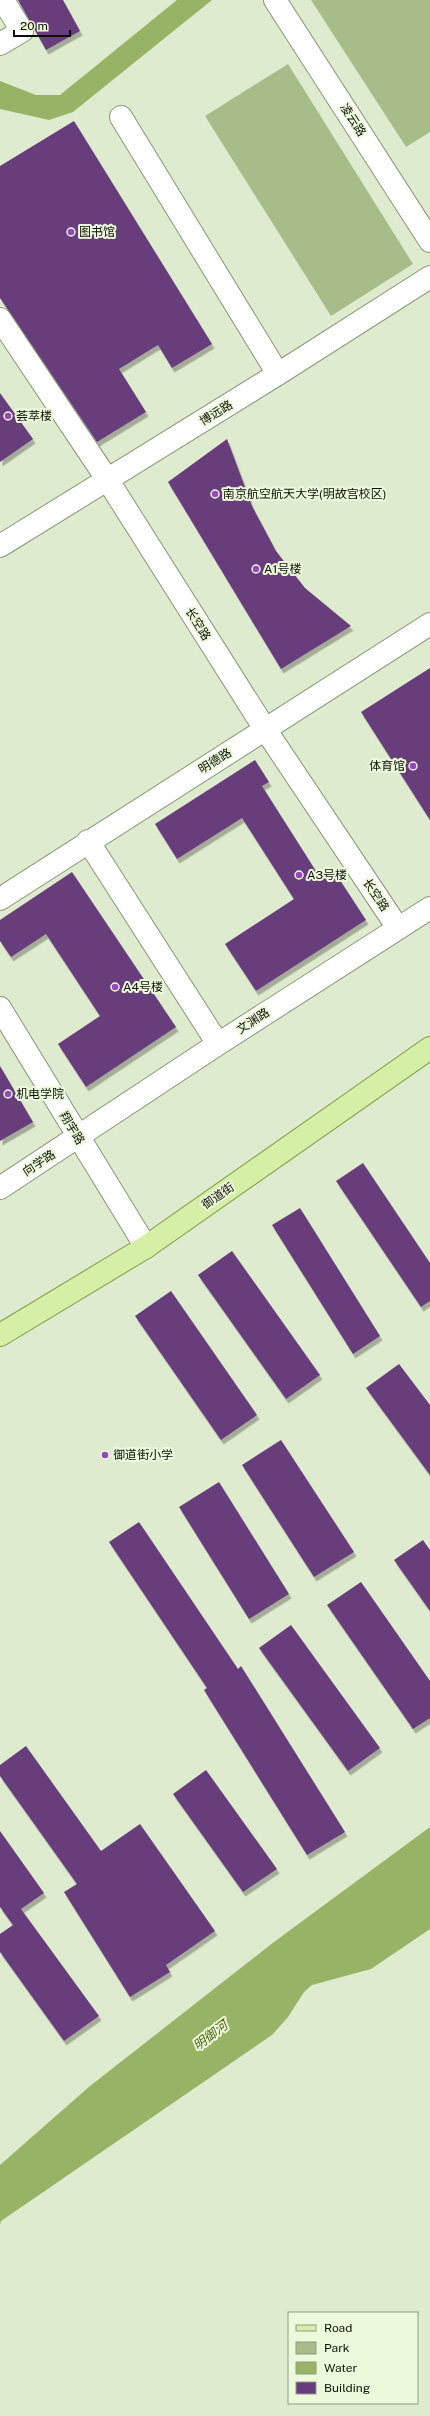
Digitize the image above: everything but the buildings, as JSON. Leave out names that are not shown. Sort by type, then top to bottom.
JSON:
[{"type":"main road","name":"御道街","points":[[0,1335],[146,1247],[430,1048]]},
{"type":"lane","points":[[0,44],[22,30],[3,0]]},
{"type":"lane","name":"凌云路","points":[[275,0],[430,241]]},
{"type":"lane","points":[[121,117],[278,374]]},
{"type":"lane","name":"博远路","points":[[0,546],[278,374],[430,277]]},
{"type":"lane","name":"长空路","points":[[0,319],[107,479],[265,729],[398,928]]},
{"type":"lane","name":"明德路","points":[[0,899],[88,841],[430,624]]},
{"type":"lane","points":[[88,841],[218,1044]]},
{"type":"lane","name":"文渊路","points":[[78,1138],[218,1044],[430,908]]},
{"type":"lane","name":"翔宇路","points":[[0,1008],[78,1138],[146,1247]]},
{"type":"lane","name":"向学路","points":[[0,1188],[78,1138]]},
{"type":"green space","points":[[311,0],[430,0],[430,132],[406,147]]},
{"type":"green space","points":[[288,64],[413,264],[331,316],[205,116]]},
{"type":"water","points":[[177,0],[212,0],[73,112],[49,120],[0,109],[0,81],[36,95],[60,95]]},
{"type":"water","name":"明御河","points":[[430,1827],[430,1929],[371,1969],[312,1985],[304,1992],[288,2017],[272,2035],[1,2221],[0,2225],[0,2165],[90,2086],[274,1942]]},
{"type":"place","name":"图书馆","points":[[71,232]]},
{"type":"place","name":"荟萃楼","points":[[8,416]]},
{"type":"place","name":"南京航空航天大学(明故宫校区)","points":[[215,494]]},
{"type":"place","name":"A1号楼","points":[[256,569]]},
{"type":"place","name":"体育馆","points":[[413,766]]},
{"type":"place","name":"A3号楼","points":[[299,875]]},
{"type":"place","name":"A4号楼","points":[[115,987]]},
{"type":"place","name":"机电学院","points":[[8,1094]]},
{"type":"place","name":"御道街小学","points":[[105,1455]]}]
